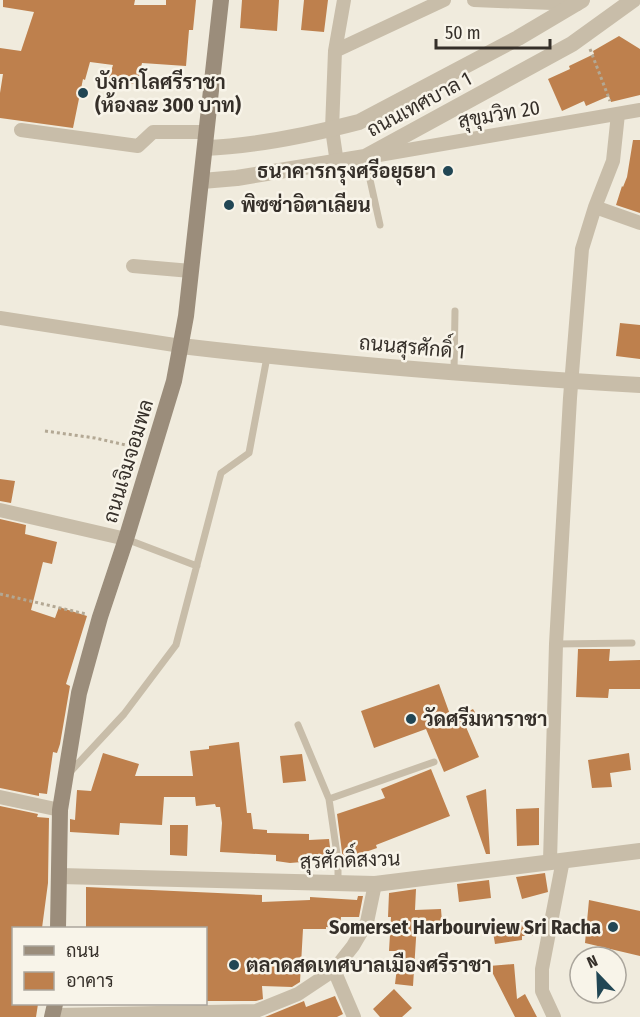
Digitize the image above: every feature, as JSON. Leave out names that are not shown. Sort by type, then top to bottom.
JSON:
[{"type":"main road","name":"ถนนเจิมจอมพล","points":[[58,927],[60,810],[79,693],[100,617],[174,381],[191,271],[221,0]]},
{"type":"street","points":[[337,163],[332,129],[335,51],[344,0]]},
{"type":"street","points":[[335,51],[444,0]]},
{"type":"street","points":[[474,0],[579,2]]},
{"type":"street","name":"ถนนเทศบาล 1","points":[[202,181],[237,178],[365,157],[585,36],[633,0]]},
{"type":"street","name":"ถนนเทศบาล 1","points":[[206,140],[239,146],[358,122],[507,44],[579,2]]},
{"type":"street","name":"สุขุมวิท 20","points":[[365,157],[640,110]]},
{"type":"street","points":[[554,1017],[542,991],[542,969],[556,861],[556,644],[572,381],[582,249],[595,207],[613,162],[617,114]]},
{"type":"street","points":[[21,130],[138,146],[153,132],[206,140]]},
{"type":"street","points":[[595,207],[640,223]]},
{"type":"street","points":[[133,266],[191,271]]},
{"type":"street","points":[[0,318],[180,346]]},
{"type":"street","name":"ถนนสุรศักดิ์ 1","points":[[180,346],[267,357],[640,385]]},
{"type":"street","points":[[0,510],[126,539]]},
{"type":"street","points":[[0,797],[60,810]]},
{"type":"street","name":"สุรศักดิ์สงวน","points":[[60,876],[375,884],[640,850]]},
{"type":"street","points":[[56,1011],[101,1015],[257,1014],[298,994],[334,970],[353,946],[367,922],[375,884]]},
{"type":"street","points":[[334,970],[354,1017]]},
{"type":"lane","points":[[365,157],[380,225]]},
{"type":"lane","points":[[454,372],[455,312]]},
{"type":"lane","points":[[60,810],[71,770],[124,714],[176,645],[221,473],[249,453],[267,357]]},
{"type":"lane","points":[[126,539],[197,566]]},
{"type":"lane","points":[[556,644],[632,643]]},
{"type":"lane","points":[[298,725],[329,799],[338,861],[338,884]]},
{"type":"lane","points":[[329,799],[434,762]]},
{"type":"path","points":[[585,36],[617,114]]},
{"type":"path","points":[[45,431],[95,438],[152,451]]},
{"type":"path","points":[[0,594],[100,617]]},
{"type":"building","points":[[3,0],[135,0],[134,5],[166,5],[166,0],[196,0],[193,30],[189,30],[186,66],[142,63],[137,85],[109,78],[113,65],[90,62],[85,80],[83,79],[73,128],[0,118],[3,74],[0,74],[0,48],[21,51],[34,12],[3,7]]},
{"type":"building","points":[[242,0],[279,0],[277,31],[240,28]]},
{"type":"building","points":[[304,0],[328,0],[324,32],[301,30]]},
{"type":"building","points":[[619,36],[640,49],[640,95],[611,102],[609,96],[586,106],[584,101],[562,111],[548,79],[570,69],[569,66],[594,54],[593,51]]},
{"type":"building","points":[[633,140],[640,140],[640,213],[616,205],[627,177]]},
{"type":"building","points":[[620,323],[640,325],[640,359],[616,356]]},
{"type":"building","points":[[0,479],[15,481],[11,503],[0,501]]},
{"type":"building","points":[[0,519],[26,525],[25,534],[57,542],[52,564],[43,562],[31,610],[55,618],[59,607],[87,616],[66,684],[70,686],[60,744],[57,753],[53,752],[47,794],[39,793],[39,796],[0,788]]},
{"type":"building","points":[[578,649],[610,649],[609,661],[640,660],[640,689],[609,689],[608,698],[576,697]]},
{"type":"building","points":[[439,684],[452,720],[473,709],[479,719],[466,727],[479,757],[444,772],[426,729],[374,748],[361,711]]},
{"type":"building","points":[[239,742],[247,813],[251,813],[253,829],[267,830],[267,833],[309,834],[309,840],[329,839],[332,863],[314,865],[314,861],[290,863],[276,861],[276,855],[220,852],[222,823],[220,807],[216,807],[215,804],[196,806],[195,797],[164,797],[162,825],[120,823],[119,835],[70,832],[70,819],[75,820],[77,790],[91,791],[103,753],[139,764],[135,776],[193,776],[190,751]]},
{"type":"building","points":[[629,753],[631,770],[610,773],[612,787],[592,788],[588,760]]},
{"type":"building","points":[[302,754],[306,781],[283,783],[280,756]]},
{"type":"building","points":[[431,769],[450,816],[376,845],[377,848],[343,860],[337,814],[385,798],[381,789]]},
{"type":"building","points":[[486,789],[490,854],[486,854],[466,796]]},
{"type":"building","points":[[0,806],[38,814],[37,817],[49,818],[48,883],[42,927],[12,927],[12,1005],[38,1005],[36,1017],[0,1017]]},
{"type":"building","points":[[539,808],[539,845],[517,846],[516,809]]},
{"type":"building","points":[[170,825],[188,825],[187,856],[170,855]]},
{"type":"building","points":[[545,873],[548,892],[522,899],[516,877]]},
{"type":"building","points":[[489,880],[491,898],[459,902],[457,884]]},
{"type":"building","name":"ตลาดสดเทศบาลเมืองศรีราชา","points":[[86,887],[262,895],[262,902],[310,900],[310,897],[357,900],[358,896],[363,896],[359,917],[341,917],[340,928],[303,929],[300,982],[292,987],[262,986],[263,999],[256,1001],[207,1001],[207,927],[86,927]]},
{"type":"building","points":[[416,889],[415,910],[441,909],[442,922],[417,923],[413,986],[395,984],[399,951],[389,951],[391,917],[388,917],[389,893]]},
{"type":"building","name":"Somerset Harbourview Sri Racha","points":[[589,900],[640,911],[640,956],[628,953],[628,945],[585,943]]},
{"type":"building","points":[[532,919],[533,936],[522,936],[522,940],[495,944],[492,926]]},
{"type":"building","points":[[514,964],[517,999],[525,994],[537,1017],[515,1017],[489,966]]},
{"type":"building","points":[[394,989],[412,1008],[402,1017],[380,1017],[373,1009]]},
{"type":"building","points":[[335,996],[343,1014],[337,1017],[265,1017],[304,1001],[306,1007]]},
{"type":"place","name":"บังกาโลศรีราชา (ห้องละ 300 บาท)","points":[[83,93]]},
{"type":"place","name":"ธนาคารกรุงศรีอยุธยา","points":[[448,171]]},
{"type":"place","name":"พิซซ่าอิตาเลียน","points":[[229,205]]},
{"type":"place","name":"วัดศรีมหาราชา","points":[[411,719]]},
{"type":"place","name":"Somerset Harbourview Sri Racha","points":[[613,927]]},
{"type":"place","name":"ตลาดสดเทศบาลเมืองศรีราชา","points":[[234,965]]}]
